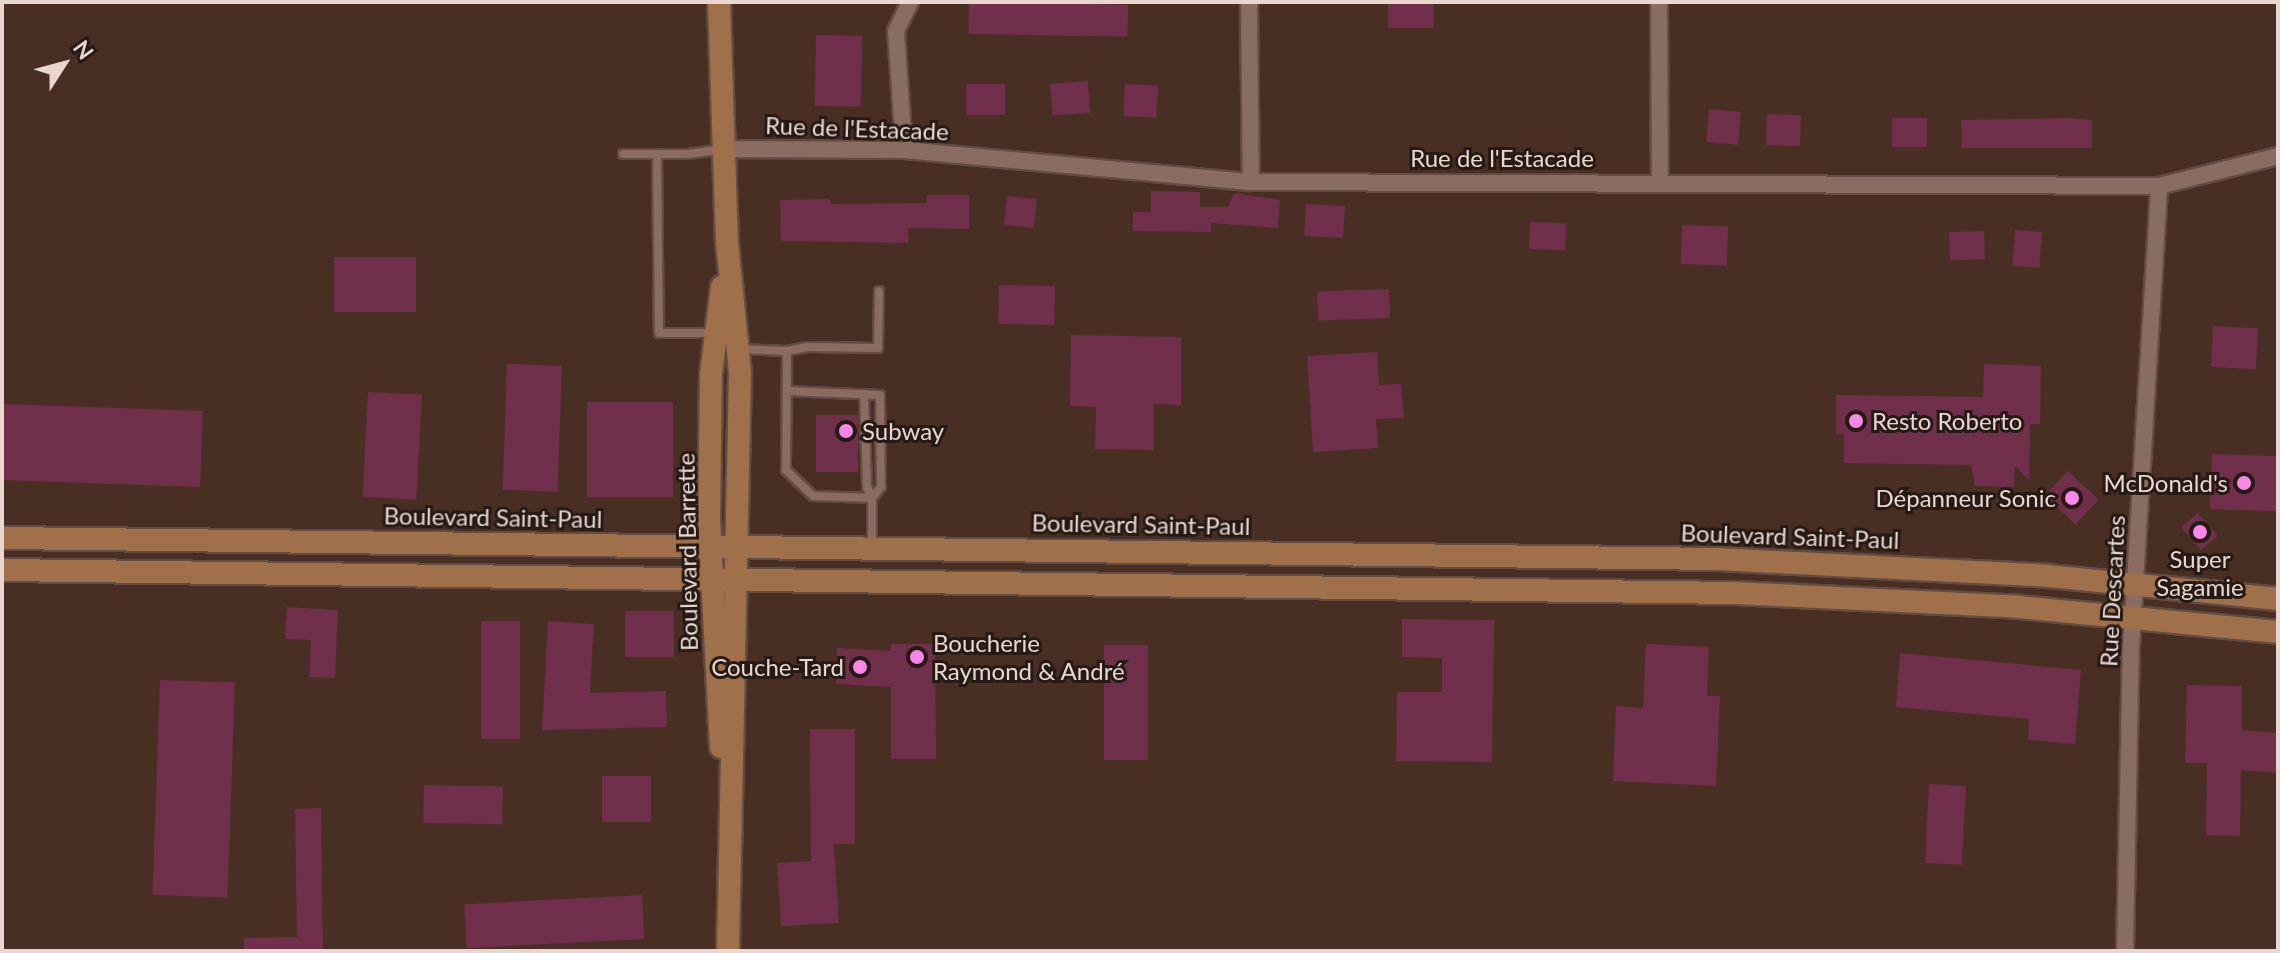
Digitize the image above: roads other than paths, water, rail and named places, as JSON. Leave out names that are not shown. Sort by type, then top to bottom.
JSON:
[{"type":"main road","name":"Boulevard Barrette","points":[[719,2],[727,242],[737,349],[738,545],[724,580]]},
{"type":"main road","name":"Boulevard Barrette","points":[[727,242],[711,374],[710,546],[724,580],[728,951]]},
{"type":"main road","name":"Boulevard Saint-Paul","points":[[2,538],[1733,559],[1883,565],[2136,584],[2278,599]]},
{"type":"main road","points":[[2,570],[1736,593],[1944,602],[2278,632]]},
{"type":"street","points":[[904,150],[896,31],[910,2]]},
{"type":"street","points":[[1249,2],[1251,182]]},
{"type":"street","points":[[1659,2],[1660,183]]},
{"type":"street","name":"Rue de l'Estacade","points":[[725,149],[904,150],[1251,182],[2159,186],[2278,156]]},
{"type":"street","name":"Rue Descartes","points":[[2125,951],[2133,617],[2159,186]]},
{"type":"lane","points":[[623,154],[725,149]]},
{"type":"lane","points":[[657,154],[659,333],[716,333],[737,349],[878,348],[879,291]]},
{"type":"lane","points":[[787,351],[786,470],[813,496],[872,498]]},
{"type":"lane","points":[[787,391],[880,395],[881,487],[872,498]]},
{"type":"lane","points":[[864,394],[867,487],[872,498],[872,547]]},
{"type":"place","name":"Resto Roberto","points":[[1856,421]]},
{"type":"place","name":"Subway","points":[[846,431]]},
{"type":"place","name":"McDonald's","points":[[2244,483]]},
{"type":"place","name":"Dépanneur Sonic","points":[[2072,498]]},
{"type":"place","name":"Super Sagamie","points":[[2200,532]]},
{"type":"place","name":"Boucherie Raymond & André","points":[[917,657]]},
{"type":"place","name":"Couche-Tard","points":[[860,667]]}]
